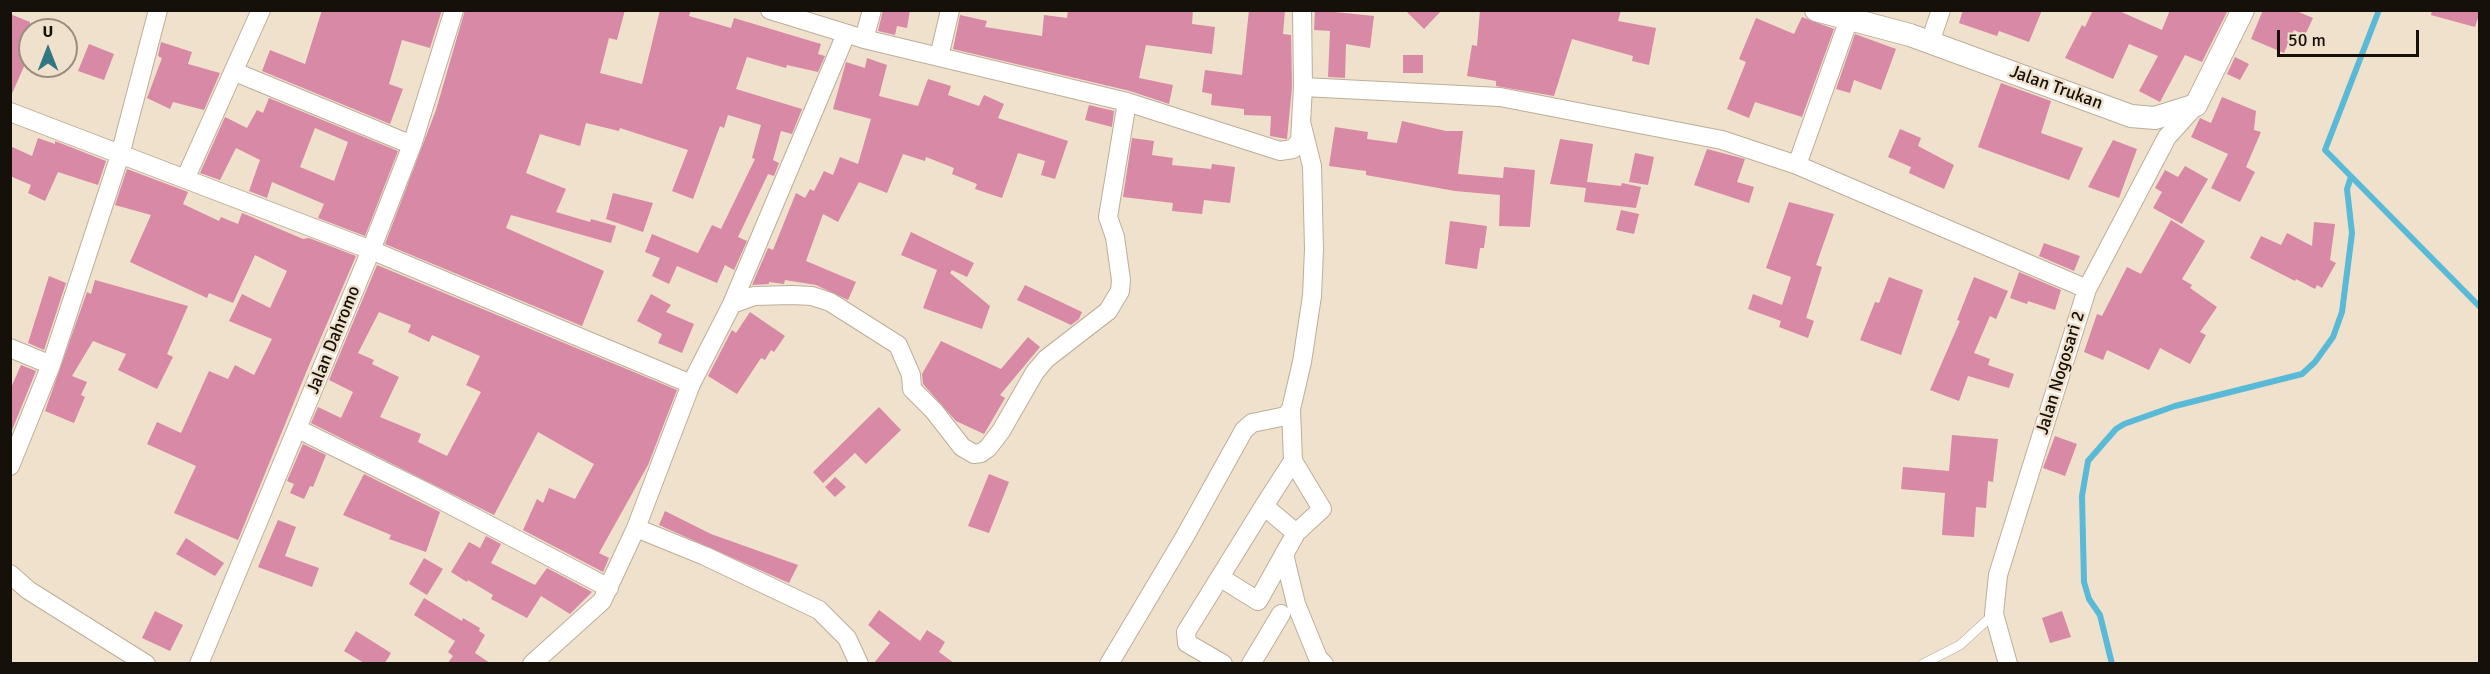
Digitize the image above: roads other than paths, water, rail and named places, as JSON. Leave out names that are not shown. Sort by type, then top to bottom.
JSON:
[{"type":"street","points":[[10,466],[51,365],[120,155],[158,10]]},
{"type":"street","points":[[186,177],[261,10]]},
{"type":"street","name":"Jalan Dahromo","points":[[200,663],[298,429],[412,145],[454,10]]},
{"type":"street","points":[[770,10],[807,17],[846,34],[864,39],[1127,102],[1280,151],[1293,149],[1300,141],[1303,87],[1302,10]]},
{"type":"street","points":[[864,39],[872,10]]},
{"type":"street","points":[[939,57],[950,10]]},
{"type":"street","name":"Jalan Trukan","points":[[1816,10],[1930,42],[2132,116],[2155,118],[2196,105]]},
{"type":"street","points":[[1930,42],[1941,10]]},
{"type":"street","points":[[2196,105],[2243,10]]},
{"type":"street","points":[[1797,165],[1849,19]]},
{"type":"street","points":[[532,663],[602,602],[609,588],[636,528],[691,384],[732,304],[846,34]]},
{"type":"street","points":[[235,72],[412,145]]},
{"type":"street","points":[[1303,87],[1500,97],[1722,140],[1797,165],[2087,289]]},
{"type":"street","points":[[732,304],[754,296],[792,295],[812,296],[830,302],[898,345],[911,375],[912,389],[934,411],[962,447],[974,454],[981,453],[988,448],[1001,431],[1035,372],[1046,359],[1108,311],[1120,291],[1121,280],[1115,237],[1108,217],[1127,102]]},
{"type":"street","name":"Jalan Nogosari 2","points":[[2008,663],[1994,614],[1998,575],[2087,289],[2167,137],[2196,105]]},
{"type":"street","points":[[10,112],[120,155],[186,177],[371,250],[691,384]]},
{"type":"street","points":[[1258,602],[1296,533],[1322,510],[1293,461],[1291,409],[1302,362],[1312,296],[1314,249],[1312,166],[1301,123]]},
{"type":"street","points":[[10,348],[51,365]]},
{"type":"street","points":[[1109,663],[1184,538],[1244,430],[1252,423],[1286,416],[1291,409]]},
{"type":"street","points":[[298,429],[424,491],[609,588]]},
{"type":"street","points":[[1219,662],[1187,643],[1186,632],[1293,461]]},
{"type":"street","points":[[1264,506],[1296,533]]},
{"type":"street","points":[[636,528],[705,556],[819,610],[847,638],[859,663]]},
{"type":"street","points":[[1284,554],[1296,604],[1318,658],[1324,663]]},
{"type":"street","points":[[10,574],[28,590],[146,663]]},
{"type":"street","points":[[1221,578],[1306,629]]},
{"type":"street","points":[[1251,663],[1281,614]]},
{"type":"lane","points":[[1923,663],[1960,645],[1994,614]]},
{"type":"waterway","points":[[2379,10],[2325,150],[2480,307]]},
{"type":"waterway","points":[[2112,664],[2100,615],[2089,599],[2084,582],[2082,496],[2088,461],[2116,429],[2124,424],[2175,406],[2302,374],[2315,362],[2333,337],[2342,312],[2352,233],[2347,189],[2351,177]]}]
